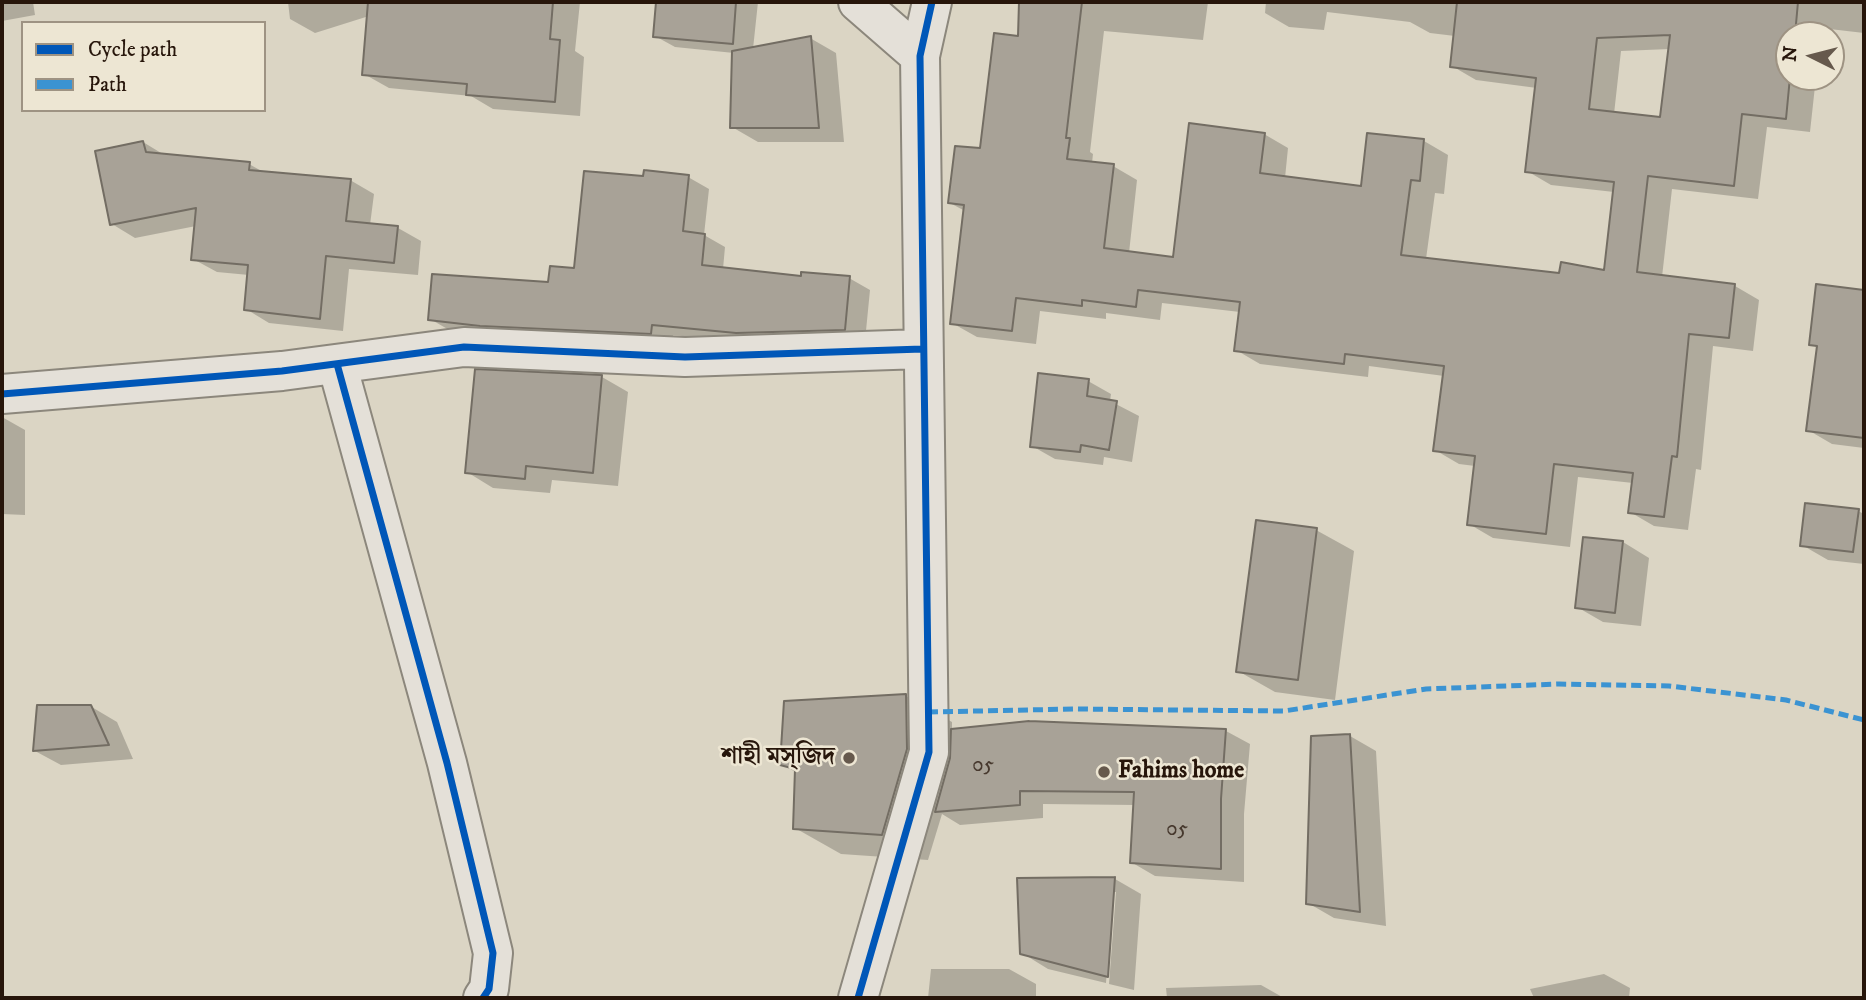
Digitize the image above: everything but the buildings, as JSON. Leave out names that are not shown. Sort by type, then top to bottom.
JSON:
[{"type":"street","points":[[859,2],[920,57]]},
{"type":"street","points":[[858,998],[929,752],[920,57],[932,2]]},
{"type":"street","points":[[2,394],[337,364],[464,347],[685,357],[922,349]]},
{"type":"street","points":[[337,364],[447,763],[493,953],[489,989],[483,998]]},
{"type":"marked path","points":[[928,712],[1076,709],[1284,711],[1426,689],[1559,684],[1669,686],[1786,700],[1864,720]]},
{"type":"cycle path","points":[[858,998],[929,752],[920,56],[932,2]]},
{"type":"cycle path","points":[[2,394],[282,371],[464,347],[685,357],[922,349]]},
{"type":"cycle path","points":[[337,364],[447,763],[493,953],[489,989],[483,998]]},
{"type":"place","name":"শাহী মস্জিদ","points":[[849,758]]},
{"type":"place","name":"Fahims home","points":[[1104,772]]}]
